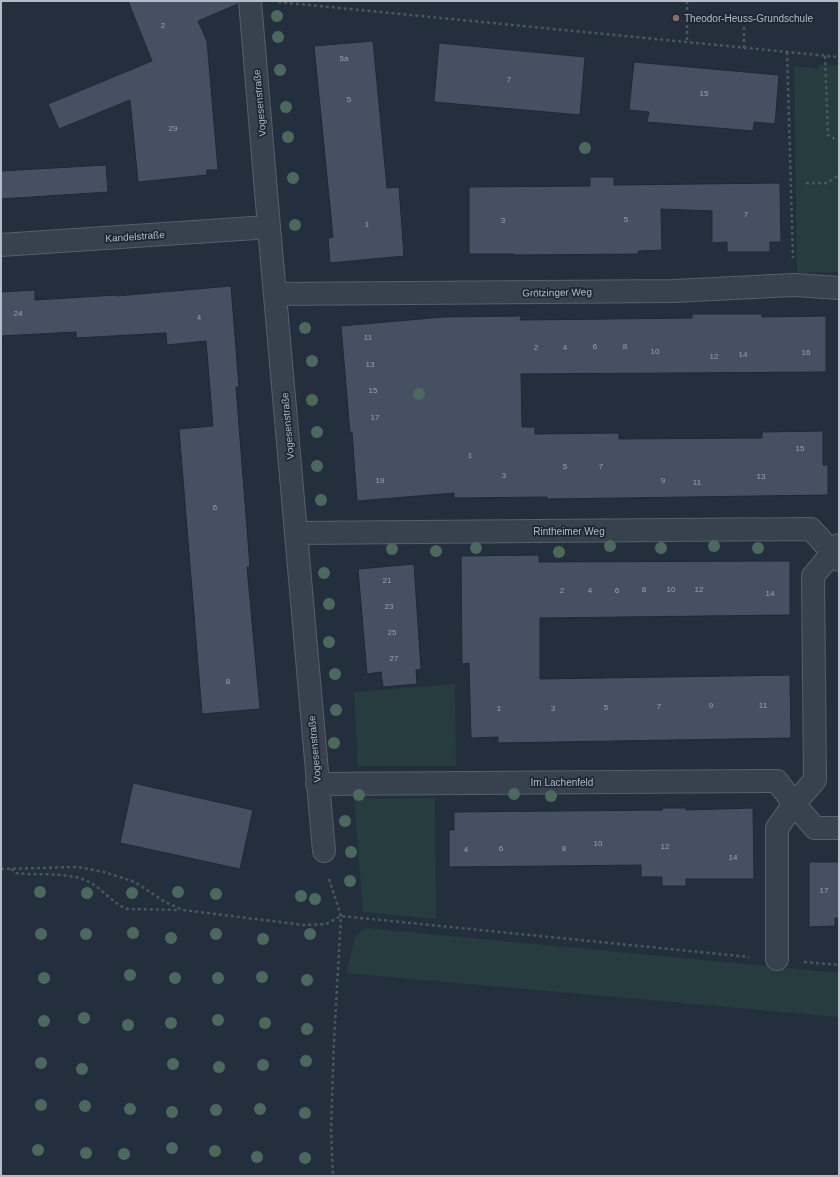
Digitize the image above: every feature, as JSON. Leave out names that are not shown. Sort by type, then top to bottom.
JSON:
[{"type":"street","name":"Vogesenstraße","points":[[250,1],[324,851]]},
{"type":"street","name":"Kandelstraße","points":[[1,245],[269,227]]},
{"type":"street","name":"Grötzinger Weg","points":[[275,294],[694,290],[794,285],[839,288]]},
{"type":"street","name":"Rintheimer Weg","points":[[296,533],[811,529],[837,552]]},
{"type":"street","points":[[777,959],[777,828],[794,804],[815,780],[813,576],[837,552]]},
{"type":"street","name":"Im Lachenfeld","points":[[317,784],[777,781],[794,804]]},
{"type":"street","points":[[794,804],[815,828],[839,828]]},
{"type":"path","points":[[687,1],[687,42]]},
{"type":"path","points":[[276,2],[839,57]]},
{"type":"path","points":[[744,24],[744,48]]},
{"type":"path","points":[[787,52],[794,285]]},
{"type":"path","points":[[825,56],[828,135],[839,141]]},
{"type":"path","points":[[806,182],[827,183],[839,175]]},
{"type":"path","points":[[1,869],[78,867],[104,872],[134,882],[166,902],[183,910]]},
{"type":"path","points":[[10,869],[16,873],[64,875],[88,881],[120,906],[127,909],[160,908],[183,910],[304,925],[326,924],[341,916],[839,965]]},
{"type":"path","points":[[330,884],[341,916],[331,1130],[333,1176]]},
{"type":"green space","points":[[819,65],[839,66],[839,272],[797,273],[794,66],[819,69]]},
{"type":"green space","points":[[455,684],[456,766],[358,766],[354,692]]},
{"type":"green space","points":[[435,798],[436,919],[363,912],[354,799]]},
{"type":"green space","points":[[366,928],[839,973],[839,1017],[346,973],[356,935]]},
{"type":"building","points":[[128,1],[238,1],[238,4],[198,21],[207,41],[218,170],[207,170],[207,175],[138,182],[130,100],[59,129],[48,104],[152,61]]},
{"type":"building","points":[[373,41],[387,188],[399,187],[404,256],[330,263],[328,238],[333,237],[314,46]]},
{"type":"building","points":[[439,43],[585,57],[580,115],[434,102]]},
{"type":"building","points":[[634,62],[779,75],[775,124],[754,122],[753,131],[647,122],[649,112],[629,110]]},
{"type":"building","points":[[106,165],[108,192],[1,199],[1,171]]},
{"type":"building","points":[[590,177],[614,177],[614,185],[780,183],[781,242],[770,242],[770,252],[727,252],[727,242],[712,243],[712,211],[661,209],[662,250],[638,251],[639,254],[469,254],[469,187],[590,186]]},
{"type":"building","points":[[231,286],[239,387],[236,387],[250,567],[247,567],[260,709],[202,714],[179,429],[213,426],[206,341],[167,345],[166,333],[76,338],[76,332],[1,336],[1,292],[35,290],[35,300],[117,296]]},
{"type":"building","points":[[692,314],[762,314],[762,317],[826,316],[826,372],[521,374],[522,427],[535,427],[535,434],[619,433],[619,439],[762,438],[762,432],[823,431],[823,465],[828,465],[828,495],[547,499],[547,497],[454,498],[454,493],[357,501],[352,432],[350,433],[341,326],[443,317],[521,316],[520,320],[610,319],[692,318]]},
{"type":"building","points":[[539,555],[539,562],[790,561],[790,615],[540,618],[540,679],[790,675],[791,738],[498,743],[498,737],[471,738],[469,663],[462,664],[461,556]]},
{"type":"building","points":[[414,564],[421,669],[416,670],[417,684],[383,687],[381,672],[367,674],[358,569]]},
{"type":"building","points":[[133,783],[253,810],[240,869],[120,843]]},
{"type":"building","points":[[662,808],[686,808],[686,810],[753,808],[754,879],[686,879],[686,886],[662,886],[662,877],[641,877],[641,865],[449,867],[449,830],[454,830],[454,812],[662,810]]},
{"type":"building","points":[[809,862],[839,862],[839,918],[835,918],[835,926],[809,927]]},
{"type":"place","name":"Theodor-Heuss-Grundschule","points":[[676,18]]}]
